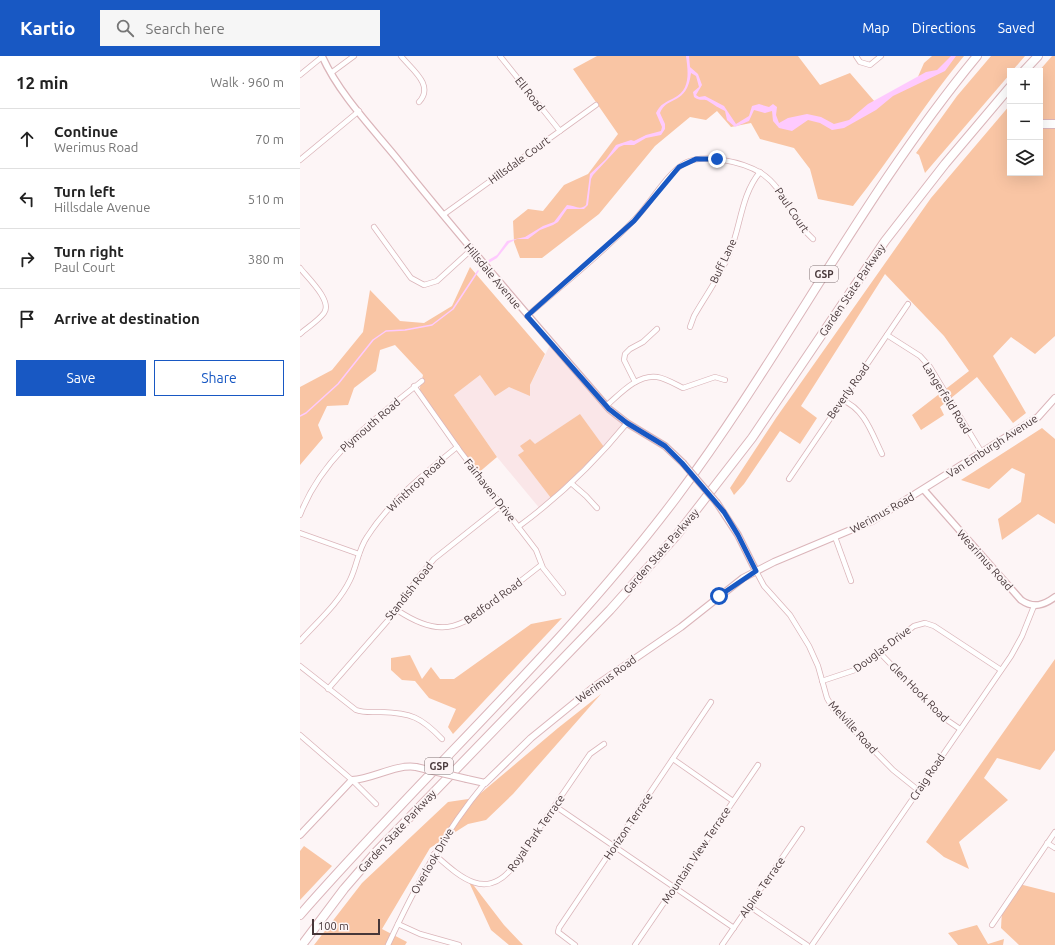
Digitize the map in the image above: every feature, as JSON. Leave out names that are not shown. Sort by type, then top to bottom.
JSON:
[{"type":"highway","name":"Garden State Parkway","points":[[300,916],[578,617],[655,525],[718,440],[886,177],[930,116],[977,56]]},
{"type":"highway","points":[[1027,68],[1039,56]]},
{"type":"highway","points":[[1031,68],[1039,56]]},
{"type":"highway","name":"Garden State Parkway","points":[[302,945],[344,889],[376,852],[610,610],[681,530],[752,438],[889,236],[945,164],[1007,91]]},
{"type":"highway","points":[[1043,124],[1055,124]]},
{"type":"main road","name":"Van Emburgh Avenue","points":[[924,490],[1038,417],[1055,398]]},
{"type":"main road","name":"Werimus Road","points":[[485,783],[531,738],[595,686],[682,627],[731,587],[756,571],[872,521],[924,490]]},
{"type":"main road","points":[[300,835],[352,780],[365,779],[406,767],[416,767],[485,783]]},
{"type":"street","points":[[300,75],[322,56]]},
{"type":"street","name":"Hillsdale Avenue","points":[[322,56],[331,73],[359,111],[443,215],[527,316],[606,406],[627,423],[665,446],[717,503],[738,535],[756,571]]},
{"type":"street","points":[[331,73],[354,56]]},
{"type":"street","points":[[401,56],[424,84],[425,94],[419,102]]},
{"type":"street","name":"Ell Road","points":[[500,56],[560,131]]},
{"type":"street","points":[[856,56],[859,61],[870,65],[881,56]]},
{"type":"street","name":"Hillsdale Court","points":[[443,215],[596,105]]},
{"type":"street","points":[[300,160],[359,111]]},
{"type":"street","name":"Paul Court","points":[[527,316],[634,221],[668,178],[686,163],[696,159],[717,159],[760,172],[779,189],[806,233],[813,239]]},
{"type":"street","name":"Buff Lane","points":[[690,327],[694,316],[729,253],[749,186],[760,172]]},
{"type":"street","points":[[374,227],[411,278],[424,285],[437,281],[472,250]]},
{"type":"street","points":[[300,268],[326,303],[324,314],[300,334]]},
{"type":"street","name":"Beverly Road","points":[[789,479],[908,304]]},
{"type":"street","points":[[635,382],[624,360],[625,354],[630,349],[643,342],[656,329]]},
{"type":"street","name":"Langerfeld Road","points":[[887,335],[920,356],[930,367],[982,453]]},
{"type":"street","points":[[606,406],[635,382],[643,378],[657,377],[683,388],[691,387],[715,377],[725,380]]},
{"type":"street","name":"Plymouth Road","points":[[300,515],[317,481],[340,450],[363,428],[422,381]]},
{"type":"street","name":"Fairhaven Drive","points":[[414,386],[457,447],[536,550],[541,564],[563,593]]},
{"type":"street","points":[[842,400],[852,405],[863,415],[882,454]]},
{"type":"street","points":[[518,527],[545,507],[571,483],[598,456],[627,423]]},
{"type":"street","name":"Winthrop Road","points":[[300,641],[347,586],[366,538],[396,500],[457,447]]},
{"type":"street","points":[[571,483],[598,508]]},
{"type":"street","name":"Wearimus Road","points":[[924,490],[1021,600],[1034,606]]},
{"type":"street","name":"Standish Road","points":[[328,689],[397,610],[417,579],[434,558],[502,505]]},
{"type":"street","points":[[300,533],[359,554]]},
{"type":"street","points":[[835,537],[851,581]]},
{"type":"street","name":"Bedford Road","points":[[397,610],[408,618],[427,625],[444,627],[459,625],[472,618],[541,564]]},
{"type":"street","name":"Melville Road","points":[[756,571],[764,586],[790,615],[804,636],[814,656],[827,698],[834,710],[892,770],[918,790]]},
{"type":"street","points":[[1034,606],[1043,605],[1055,597]]},
{"type":"street","name":"Craig Road","points":[[812,945],[1018,645],[1034,606]]},
{"type":"street","name":"Douglas Drive","points":[[822,680],[851,673],[880,653],[914,626],[930,624],[1001,670]]},
{"type":"street","name":"Glen Hook Road","points":[[880,653],[941,716],[960,729]]},
{"type":"street","points":[[300,666],[350,707],[362,712],[399,712],[414,716],[426,723],[442,739]]},
{"type":"street","name":"Horizon Terrace","points":[[575,945],[558,932],[559,928],[711,702]]},
{"type":"street","points":[[300,736],[352,780],[376,804]]},
{"type":"street","name":"Royal Park Terrace","points":[[434,854],[453,870],[474,883],[485,884],[497,881],[512,868],[590,754],[604,744]]},
{"type":"street","points":[[674,759],[733,801]]},
{"type":"street","name":"Mountain View Terrace","points":[[635,945],[758,764]]},
{"type":"street","name":"Overlook Drive","points":[[388,945],[434,854],[457,818],[485,783]]},
{"type":"street","points":[[555,806],[734,928]]},
{"type":"street","name":"Alpine Terrace","points":[[722,945],[802,829]]},
{"type":"street","points":[[992,925],[1055,832]]},
{"type":"street","points":[[1047,843],[1055,848]]},
{"type":"street","points":[[749,906],[808,945]]},
{"type":"street","points":[[398,924],[420,934],[459,945]]},
{"type":"shaded area","points":[[597,56],[798,56],[820,85],[850,73],[875,102],[917,79],[924,63],[932,56],[964,56],[949,74],[853,206],[818,199],[810,169],[794,148],[760,139],[751,123],[731,127],[717,111],[706,120],[690,117],[655,146],[599,214],[542,258],[520,258],[514,242],[513,221],[528,209],[543,211],[564,185],[588,174],[618,134],[573,69]]},
{"type":"shaded area","points":[[686,56],[689,56],[690,67],[698,74],[702,85],[696,95],[699,97],[705,96],[724,106],[736,124],[749,116],[752,106],[759,104],[769,107],[773,104],[777,107],[776,115],[779,123],[788,118],[807,114],[821,117],[834,124],[849,120],[868,104],[926,72],[937,70],[951,56],[956,56],[945,71],[893,96],[876,110],[844,128],[832,130],[820,123],[808,120],[792,131],[779,128],[773,121],[772,111],[765,113],[754,110],[749,121],[735,127],[727,120],[725,111],[706,100],[694,97],[693,92],[699,87],[696,76],[691,73],[689,83],[685,91],[677,99],[663,107],[660,113],[665,124],[665,129],[661,135],[646,138],[634,145],[624,145],[619,147],[593,175],[591,179],[588,205],[584,209],[567,209],[558,222],[540,230],[528,239],[517,239],[509,243],[497,258],[487,264],[485,262],[497,255],[507,241],[525,237],[543,226],[554,222],[567,205],[579,208],[584,207],[586,205],[590,174],[606,159],[616,145],[631,140],[634,141],[646,135],[661,131],[662,127],[656,113],[661,105],[679,95],[686,85],[688,74]]},
{"type":"shaded area","points":[[991,56],[1025,56],[1015,68],[1007,68],[1007,77],[925,173],[919,155],[916,153],[957,96]]},
{"type":"shaded area","points":[[1052,56],[1055,56],[1055,336],[1035,354],[1011,337],[993,356],[1026,413],[1013,423],[977,377],[940,407],[944,415],[921,430],[912,415],[969,371],[944,336],[885,274],[801,406],[817,418],[800,444],[780,431],[744,484],[734,495],[730,488],[776,418],[931,198],[1007,109],[1007,176],[1043,176],[1043,68],[1042,68]]},
{"type":"shaded area","points":[[470,267],[545,354],[530,385],[530,396],[509,387],[495,396],[480,375],[454,395],[497,457],[477,474],[418,395],[423,375],[395,345],[380,350],[376,371],[354,388],[348,405],[327,406],[318,425],[323,438],[300,465],[300,387],[332,370],[363,332],[370,290],[400,321],[424,323],[452,306]]},
{"type":"shaded area","points":[[551,343],[609,409],[627,423],[610,444],[541,510],[497,457],[454,395],[480,374],[509,387],[530,385]]},
{"type":"shaded area","points":[[580,414],[604,447],[551,498],[518,455],[524,451],[520,446],[530,439],[535,444]]},
{"type":"shaded area","points":[[1042,428],[1055,439],[1055,524],[1038,514],[1002,540],[998,519],[1021,502],[1025,474],[1012,468],[989,489],[961,480]]},
{"type":"shaded area","points":[[562,618],[453,734],[448,727],[456,709],[429,698],[415,681],[402,680],[391,670],[391,658],[410,655],[422,679],[431,667],[440,679],[454,679],[531,624]]},
{"type":"shaded area","points":[[1055,659],[1055,750],[1040,770],[997,758],[984,778],[1008,800],[959,842],[969,869],[944,857],[926,842]]},
{"type":"shaded area","points":[[601,694],[513,794],[486,820],[468,824],[430,848],[382,929],[407,942],[405,945],[314,945],[362,883],[448,802],[475,798]]},
{"type":"shaded area","points":[[304,846],[332,866],[300,900],[300,851]]},
{"type":"shaded area","points":[[468,880],[504,925],[523,945],[509,945],[491,930]]},
{"type":"shaded area","points":[[1019,884],[1055,893],[1055,945],[1019,945],[1001,928],[1002,910]]},
{"type":"shaded area","points":[[977,925],[988,944],[1004,939],[1003,945],[958,945],[948,933]]},
{"type":"waterway","points":[[300,416],[306,413],[338,384],[373,340],[386,331],[405,330],[432,325],[453,309],[478,271]]},
{"type":"route","points":[[717,159],[696,159],[679,167],[668,178],[653,199],[634,221],[527,316],[609,409],[627,423],[657,440],[672,452],[724,512],[738,535],[756,571],[743,578],[719,596]]}]
